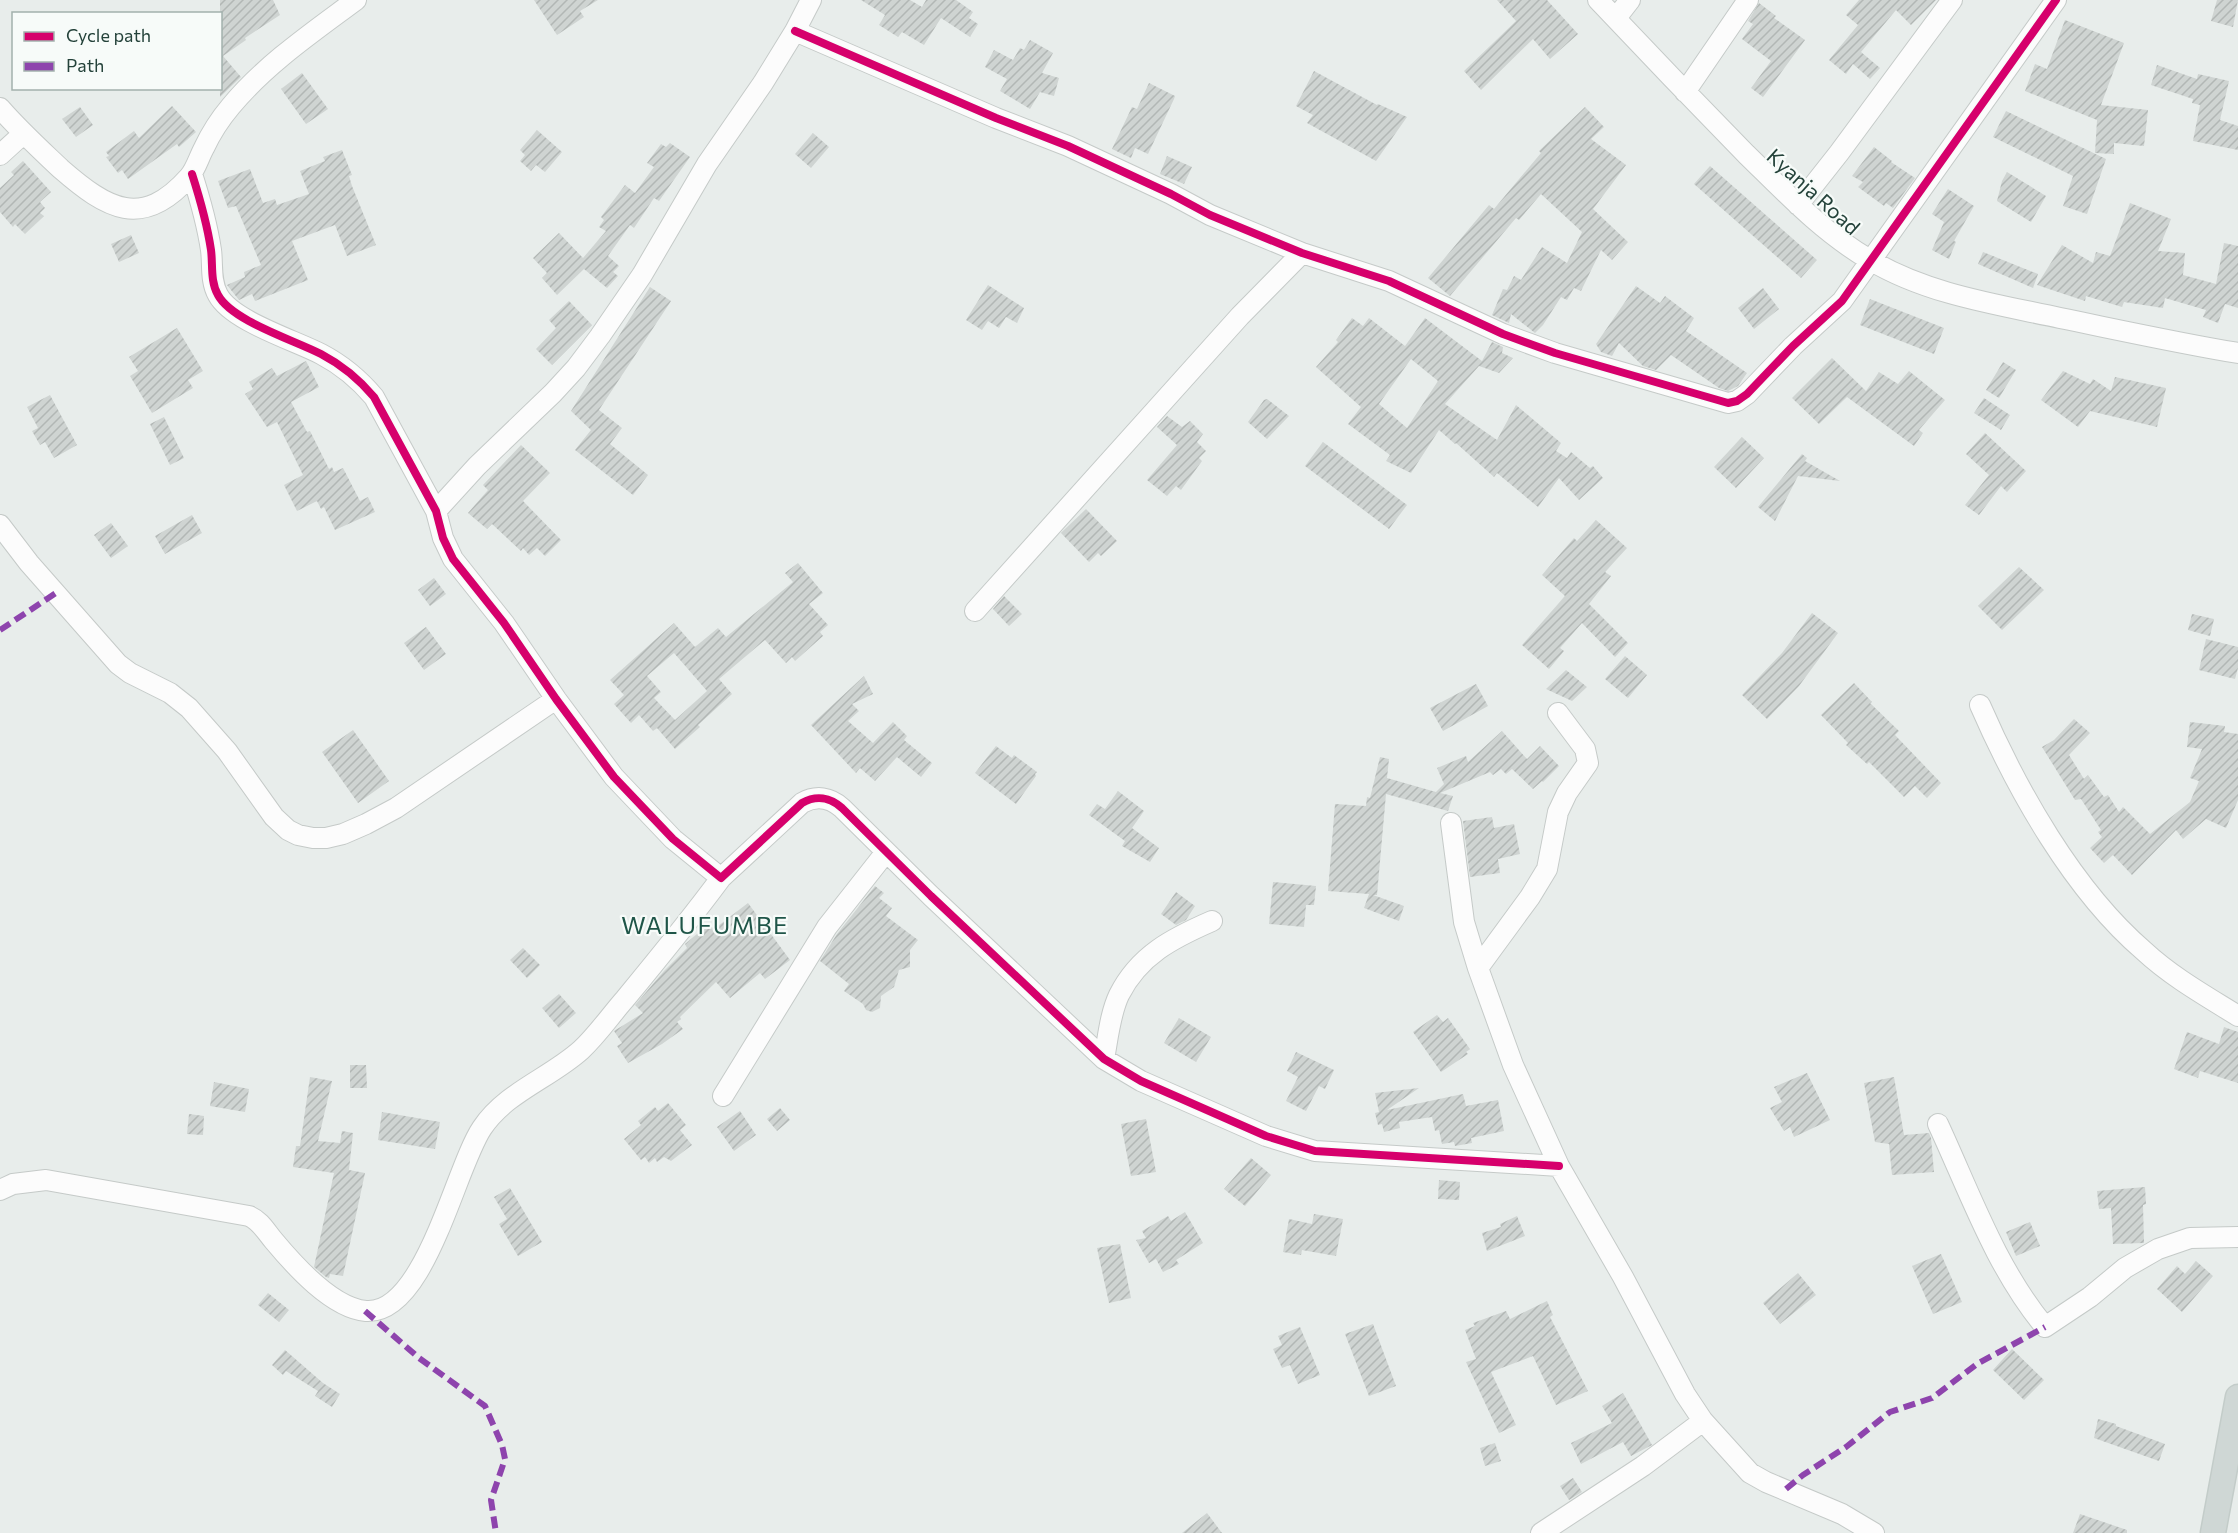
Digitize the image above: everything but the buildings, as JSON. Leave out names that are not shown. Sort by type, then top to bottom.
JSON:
[{"type":"main road","points":[[2213,1533],[2229,1492],[2238,1397]]},
{"type":"street","points":[[0,108],[23,134],[88,193],[109,205],[131,209],[150,206],[181,186],[192,174],[214,129],[264,71],[356,0]]},
{"type":"street","points":[[436,511],[477,466],[553,393],[588,352],[642,275],[707,164],[795,31],[811,0]]},
{"type":"street","name":"Kyanja Road","points":[[1598,0],[1685,92],[1798,205],[1836,239],[1871,261],[1920,284],[1978,301],[2238,353]]},
{"type":"street","points":[[1616,18],[1630,0]]},
{"type":"street","points":[[1685,92],[1748,0]]},
{"type":"street","points":[[1798,205],[1952,0]]},
{"type":"street","points":[[795,31],[996,118],[1068,146],[1210,214],[1302,253],[1389,281],[1435,304],[1525,342],[1728,403],[1737,401],[1747,394],[1793,346],[1842,301],[2056,0]]},
{"type":"street","points":[[0,155],[23,134]]},
{"type":"street","points":[[192,174],[206,220],[216,293],[224,304],[248,320],[322,354],[349,370],[374,397],[436,511],[443,538],[453,559],[504,623],[556,699],[634,800],[673,839],[721,878]]},
{"type":"street","points":[[975,611],[1240,316],[1302,253]]},
{"type":"street","points":[[0,525],[29,563],[118,664],[130,674],[170,693],[189,708],[227,751],[274,817],[288,830],[298,835],[326,838],[343,834],[366,824],[396,808],[556,699]]},
{"type":"street","points":[[1980,705],[2023,790],[2075,876],[2118,927],[2144,952],[2171,973],[2238,1016]]},
{"type":"street","points":[[1478,968],[1548,870],[1558,812],[1588,763],[1585,749],[1558,713]]},
{"type":"street","points":[[0,1190],[13,1184],[46,1180],[249,1216],[261,1224],[309,1280],[330,1296],[365,1311],[383,1309],[397,1300],[410,1285],[429,1250],[481,1129],[508,1100],[579,1052],[679,935],[721,878],[802,803],[815,797],[835,802],[1104,1059],[1141,1081],[1283,1142],[1315,1151],[1559,1166]]},
{"type":"street","points":[[1451,823],[1464,922],[1513,1065],[1559,1166],[1618,1268],[1685,1394],[1703,1420],[1750,1473],[1842,1514],[1874,1533]]},
{"type":"street","points":[[723,1096],[827,927],[886,852]]},
{"type":"street","points":[[1104,1059],[1119,996],[1135,972],[1160,946],[1212,921]]},
{"type":"street","points":[[1938,1124],[2010,1278],[2045,1327],[2090,1297],[2125,1268],[2158,1249],[2190,1238],[2238,1237]]},
{"type":"street","points":[[1541,1533],[1643,1466],[1703,1420]]},
{"type":"marked path","points":[[0,630],[56,593]]},
{"type":"marked path","points":[[365,1311],[419,1358],[485,1406],[502,1445],[505,1459],[491,1500],[496,1533]]},
{"type":"marked path","points":[[1786,1489],[1846,1447],[1890,1412],[1932,1398],[1977,1364],[2045,1327]]},
{"type":"cycle path","points":[[795,31],[996,118],[1068,146],[1171,194],[1210,215],[1302,253],[1389,281],[1503,334],[1555,353],[1728,403],[1737,401],[1747,394],[1793,346],[1842,301],[2056,0]]},
{"type":"cycle path","points":[[192,174],[207,230],[215,290],[218,295],[236,313],[336,363],[356,378],[374,397],[436,511],[443,538],[453,559],[504,623],[556,699],[614,777],[673,839],[721,878],[802,803],[818,798],[828,799],[842,808],[931,896],[1104,1059],[1141,1081],[1266,1136],[1315,1151],[1559,1166]]},
{"type":"district","name":"WALUFUMBE","points":[[705,924]]}]
